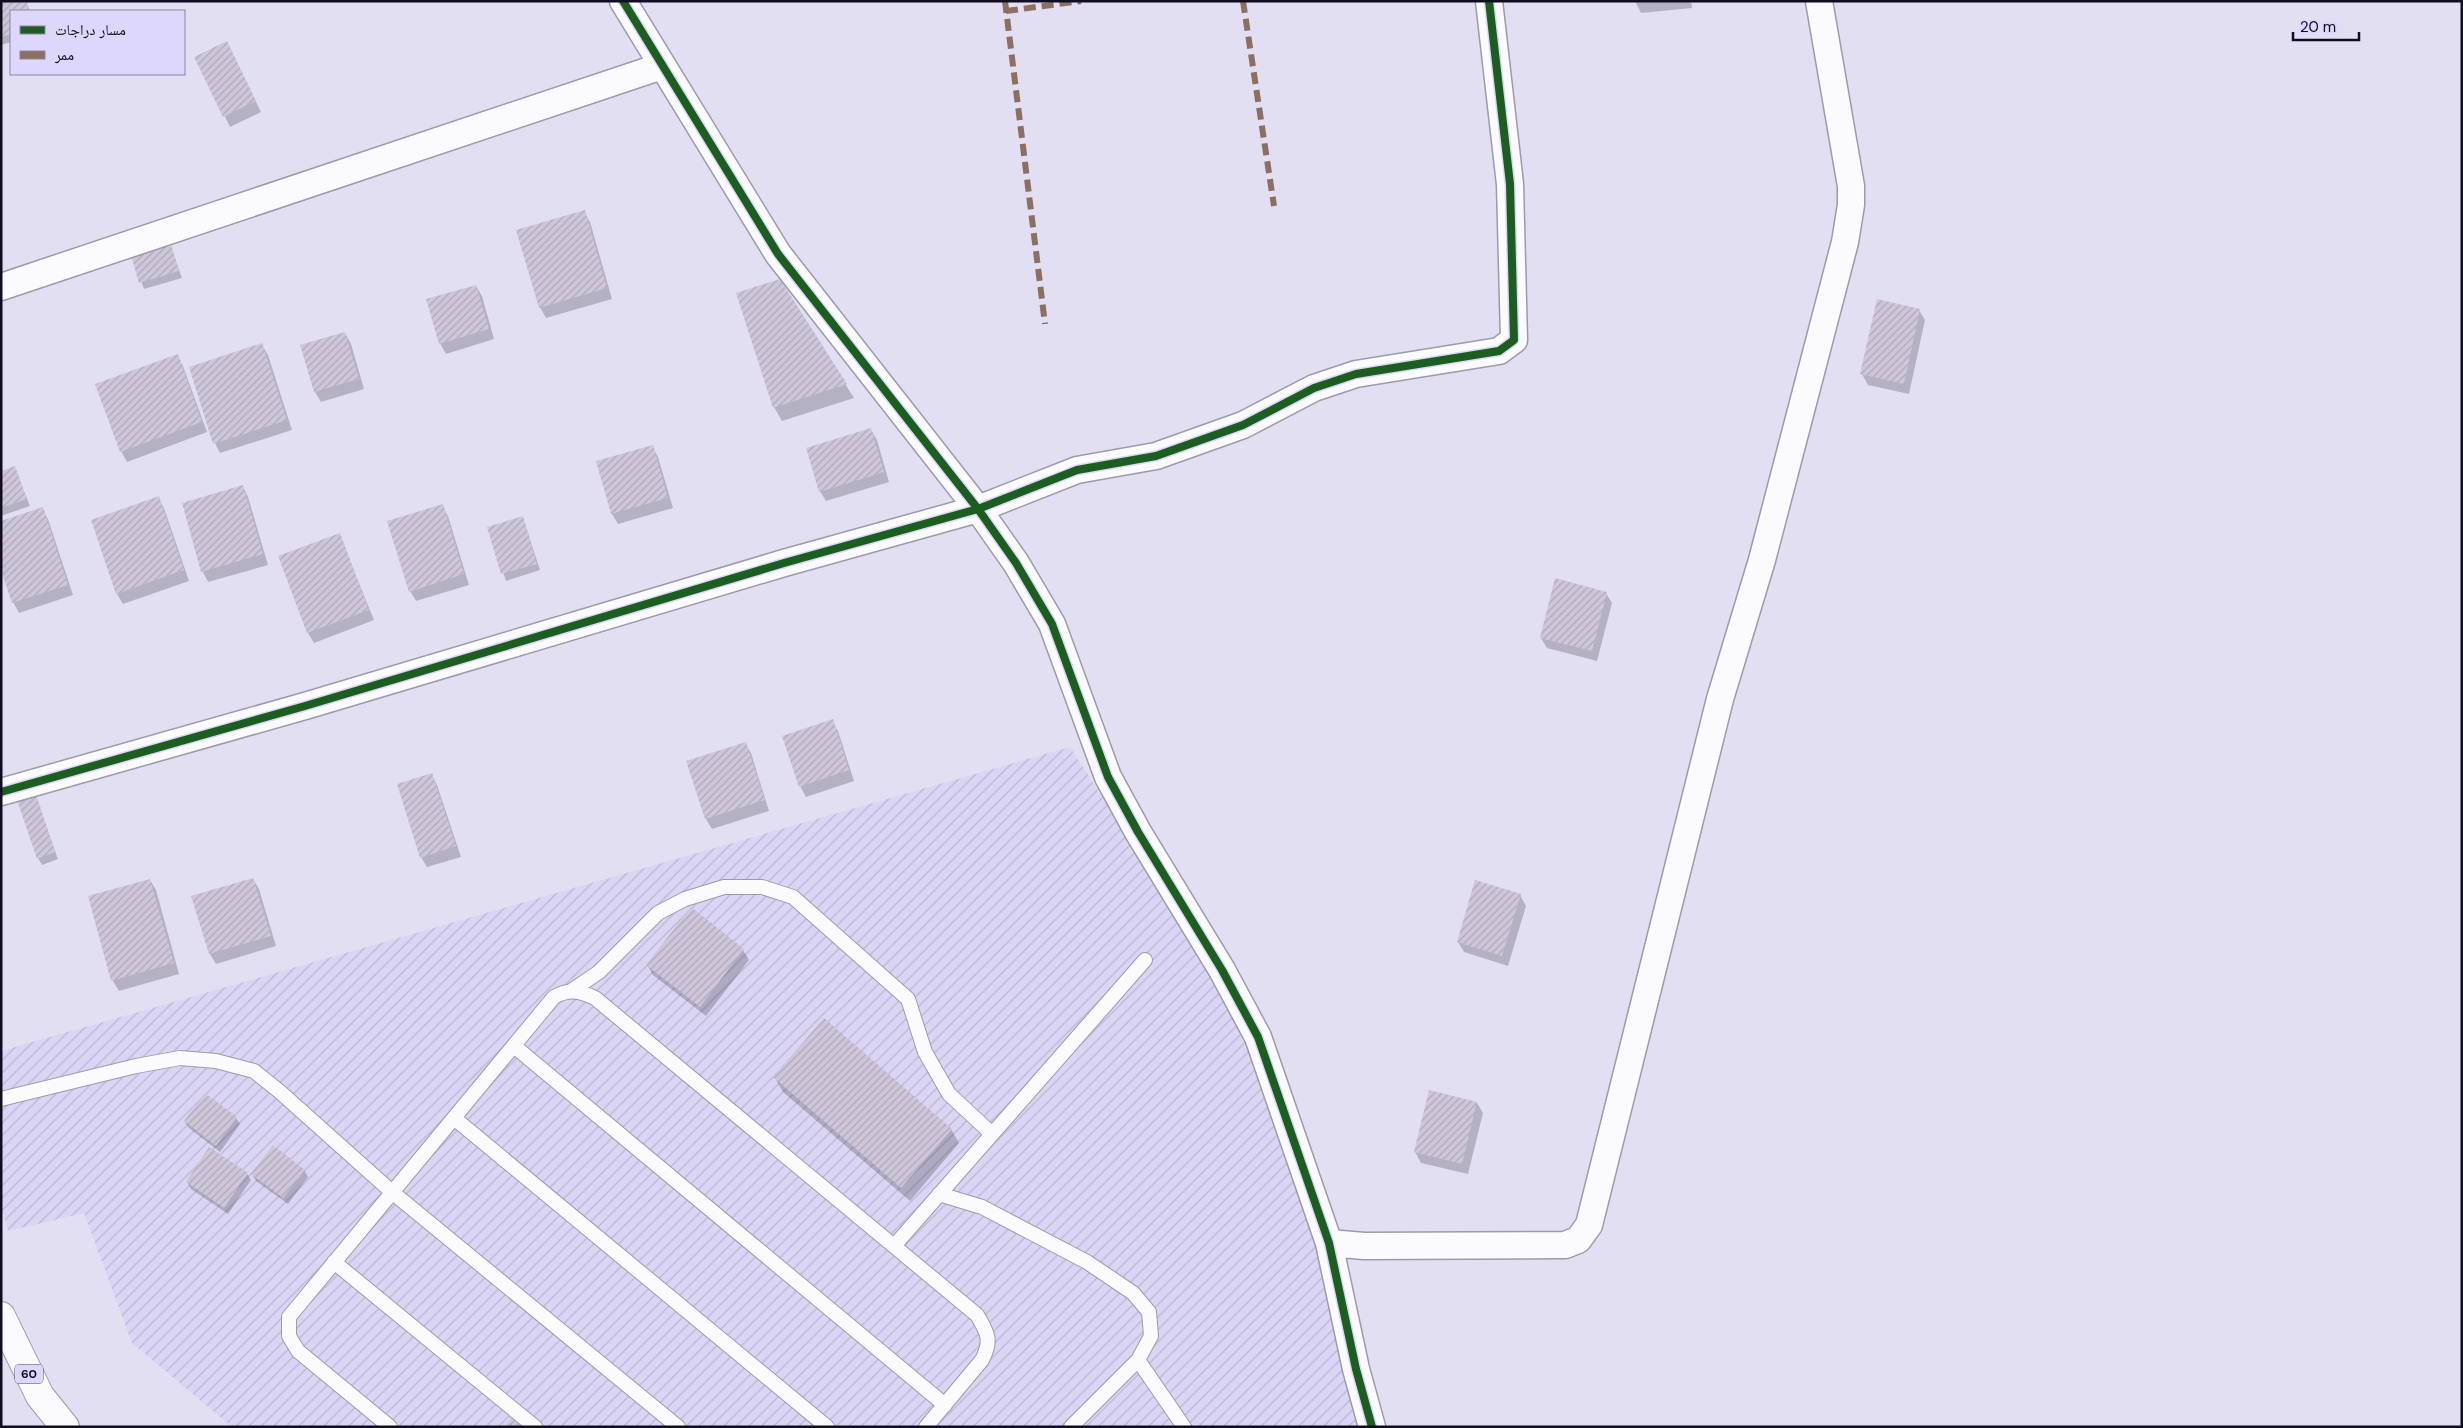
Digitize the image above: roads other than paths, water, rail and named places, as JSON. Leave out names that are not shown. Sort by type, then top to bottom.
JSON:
[{"type":"highway","name":"60","points":[[1,1316],[40,1396],[65,1427]]},
{"type":"street","points":[[622,1],[778,254],[978,509],[1016,563],[1052,624],[1108,777],[1138,832],[1222,970],[1258,1037],[1329,1243],[1356,1369],[1372,1427]]},
{"type":"street","points":[[1,792],[314,704],[784,564],[978,509],[1077,470],[1156,456],[1243,425],[1314,388],[1348,377],[1499,350],[1514,340],[1510,184],[1489,1]]},
{"type":"street","points":[[1329,1243],[1364,1246],[1565,1245],[1578,1240],[1589,1225],[1720,699],[1762,560],[1845,242],[1851,205],[1851,186],[1819,1]]},
{"type":"street","points":[[1,287],[662,66]]},
{"type":"lane","points":[[390,1427],[298,1350],[289,1336],[288,1317],[554,998],[571,991],[599,972],[658,913],[685,898],[724,887],[762,887],[793,897],[908,999],[925,1052],[949,1094],[992,1134]]},
{"type":"lane","points":[[894,1246],[1145,960]]},
{"type":"lane","points":[[571,991],[581,991],[595,998],[978,1315],[988,1337],[988,1348],[982,1360],[926,1427]]},
{"type":"lane","points":[[514,1046],[945,1404]]},
{"type":"lane","points":[[1,1100],[180,1058],[216,1061],[254,1071],[392,1192],[678,1427]]},
{"type":"lane","points":[[454,1118],[827,1427]]},
{"type":"lane","points":[[939,1194],[982,1207],[1087,1262],[1133,1292],[1149,1312],[1151,1336],[1138,1360],[1071,1427]]},
{"type":"lane","points":[[334,1262],[535,1427]]},
{"type":"lane","points":[[1138,1360],[1184,1427]]}]
